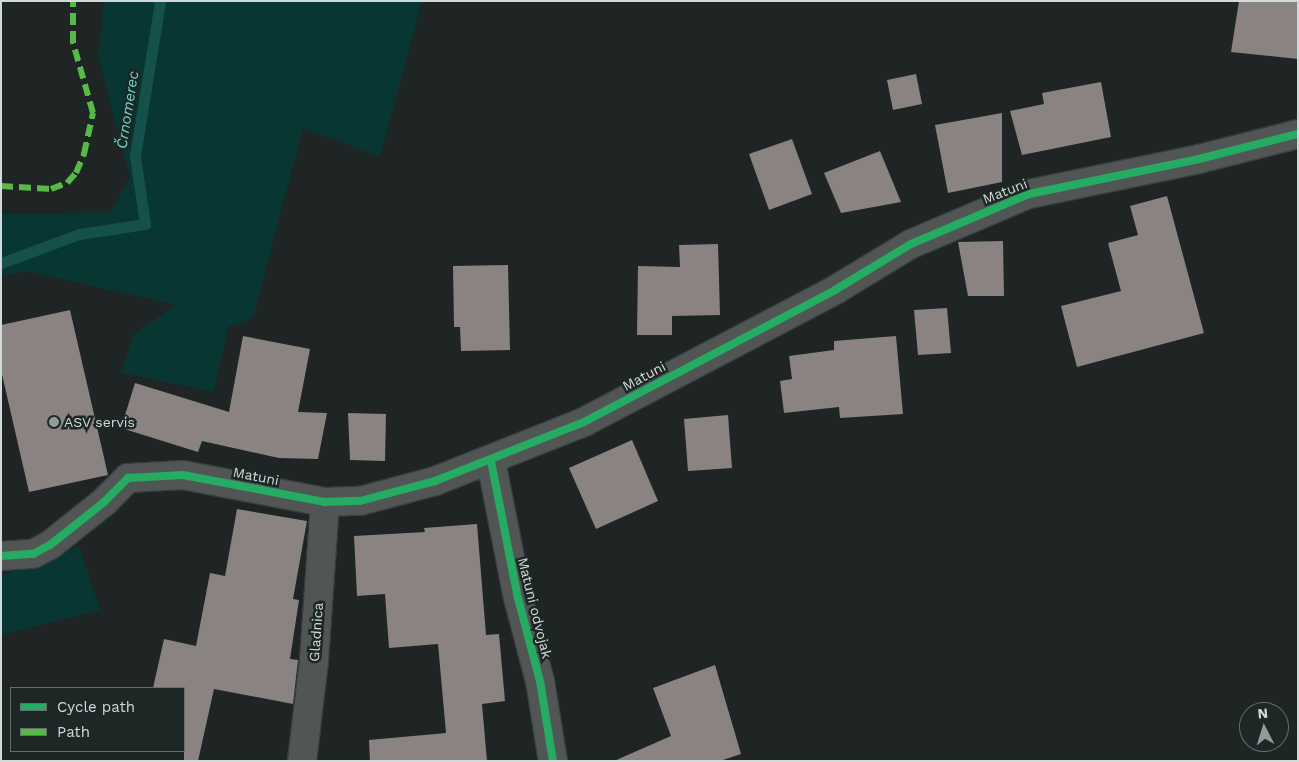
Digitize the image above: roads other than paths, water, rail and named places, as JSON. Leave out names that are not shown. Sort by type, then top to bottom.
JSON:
[{"type":"street","name":"Matuni","points":[[1,556],[33,554],[50,545],[104,502],[128,478],[183,475],[325,502],[360,501],[435,481],[491,461],[601,413],[835,290],[911,244],[1029,194],[1198,160],[1298,134]]},
{"type":"street","name":"Matuni odvojak","points":[[491,461],[513,579],[540,681],[553,761]]},
{"type":"street","name":"Gladnica","points":[[302,761],[314,660],[325,502]]},
{"type":"waterway","name":"Črnomerec","points":[[1,263],[79,234],[145,224],[135,156],[160,1]]},
{"type":"place","name":"ASV servis","points":[[54,422]]}]
